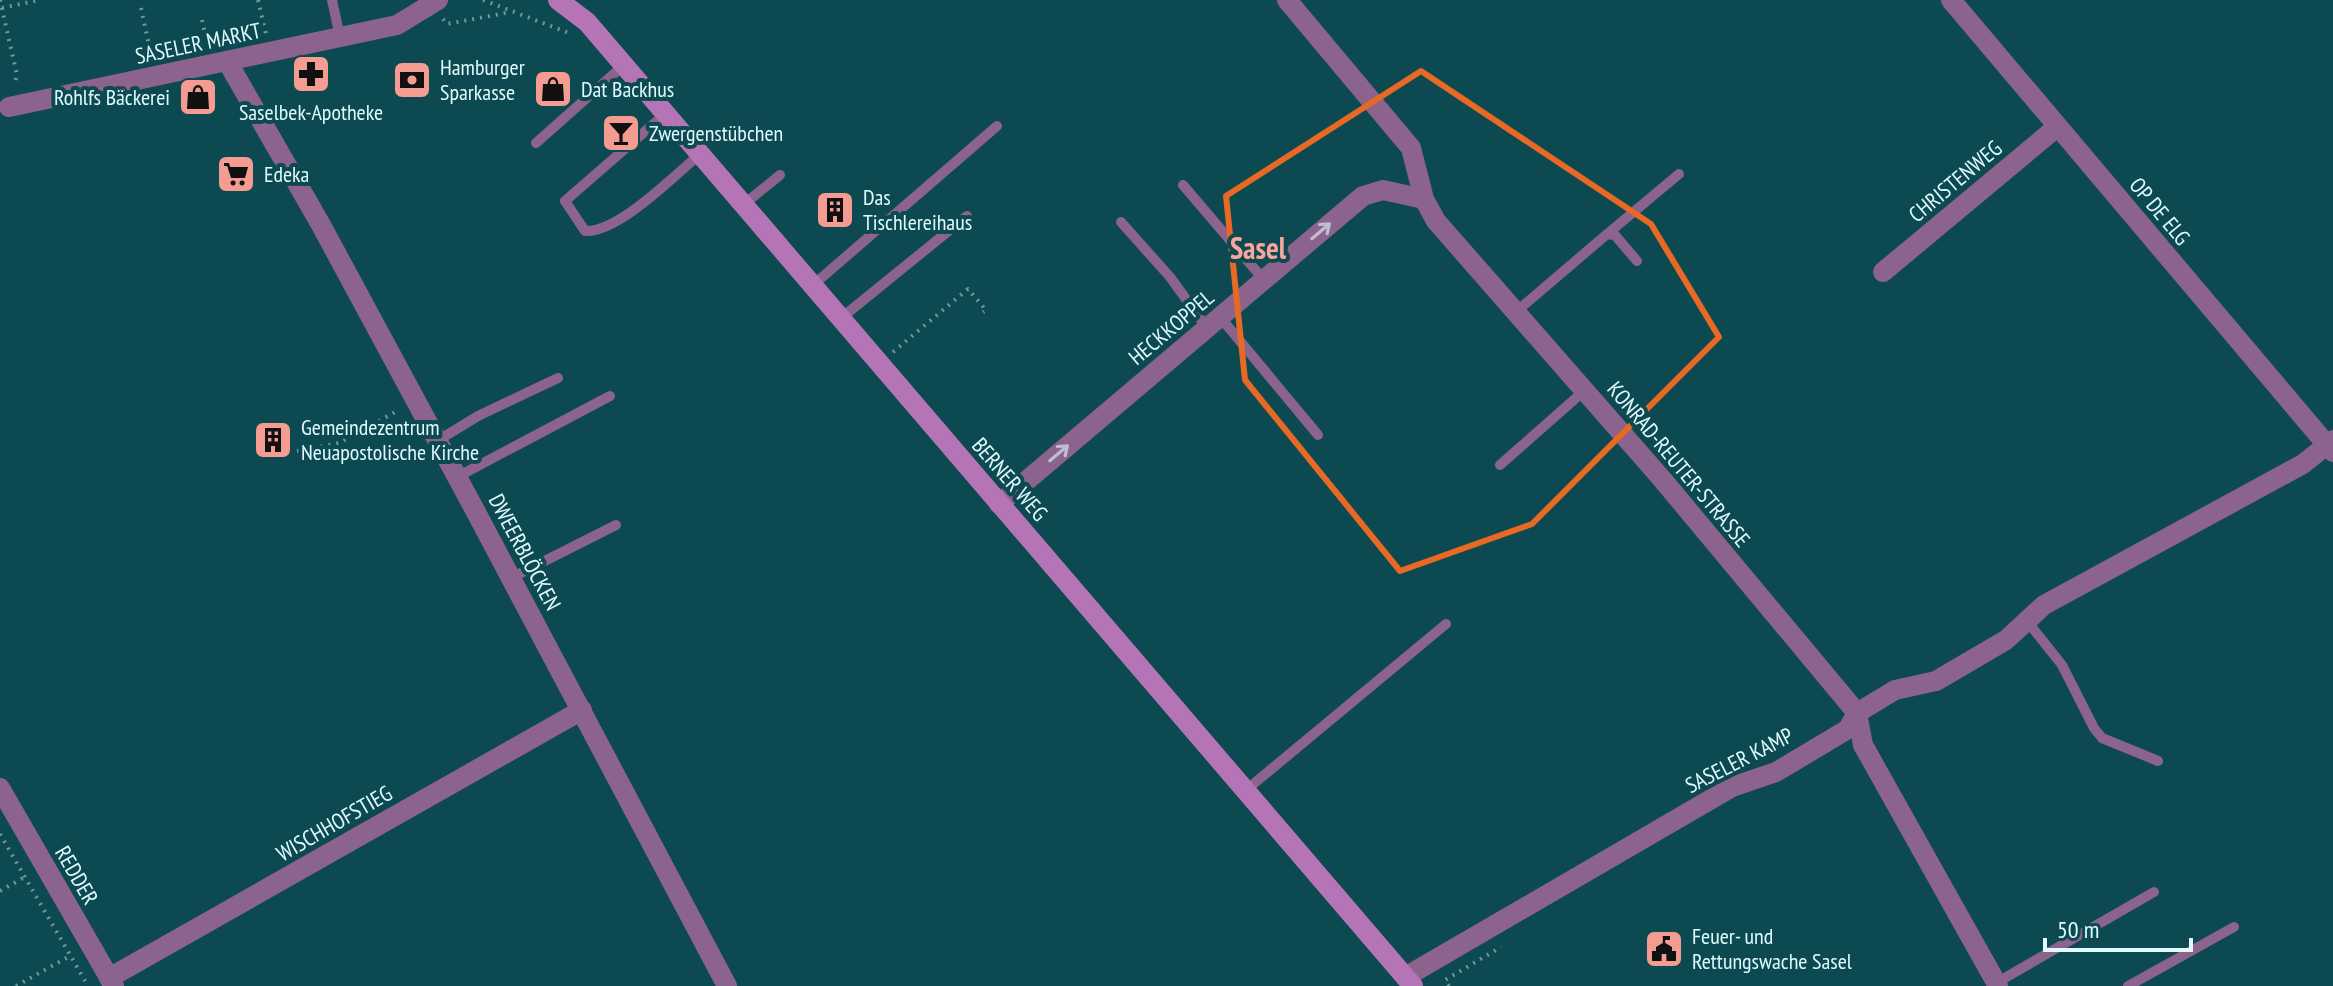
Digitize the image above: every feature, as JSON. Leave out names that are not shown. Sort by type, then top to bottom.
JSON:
[{"type":"street","name":"KONRAD-REUTER-STRASSE","points":[[1287,0],[1411,148],[1424,199],[1436,221],[1585,390],[1857,713],[1863,745],[1997,985]]},
{"type":"street","name":"OP DE ELG","points":[[1951,0],[2330,445]]},
{"type":"street","name":"BERNER WEG","points":[[567,2],[1410,981]]},
{"type":"street","name":"SASELER MARKT","points":[[3,112],[397,25],[440,6]]},
{"type":"street","name":"DWEERBLÖCKEN","points":[[227,61],[321,225],[727,986]]},
{"type":"street","name":"CHRISTENWEG","points":[[1883,272],[2057,127]]},
{"type":"street","name":"HECKKOPPEL","points":[[999,504],[1363,196],[1383,190],[1424,199]]},
{"type":"street","name":"SASELER KAMP","points":[[1410,981],[1732,787],[1776,772],[1848,729],[1857,713],[1895,690],[1936,681],[2006,640],[2044,605],[2303,464],[2330,445]]},
{"type":"street","name":"WISCHHOFSTIEG","points":[[112,982],[582,710]]},
{"type":"street","name":"REDDER","points":[[0,788],[112,982]]},
{"type":"lane","points":[[332,0],[340,37]]},
{"type":"lane","points":[[536,143],[624,65]]},
{"type":"lane","points":[[665,114],[565,201],[585,231],[598,232],[643,201],[700,154]]},
{"type":"lane","points":[[812,286],[997,126]]},
{"type":"lane","points":[[1517,311],[1679,174]]},
{"type":"lane","points":[[743,205],[780,175]]},
{"type":"lane","points":[[1183,185],[1264,280]]},
{"type":"lane","points":[[840,319],[967,216]]},
{"type":"lane","points":[[1121,222],[1318,435]]},
{"type":"lane","points":[[1606,235],[1614,234],[1637,261]]},
{"type":"lane","points":[[437,441],[478,416],[558,378]]},
{"type":"lane","points":[[1500,465],[1585,390]]},
{"type":"lane","points":[[457,477],[610,396]]},
{"type":"lane","points":[[511,578],[616,525]]},
{"type":"lane","points":[[2027,621],[2062,665],[2102,738],[2158,761]]},
{"type":"lane","points":[[1245,791],[1446,624]]},
{"type":"lane","points":[[1997,985],[2154,892]]},
{"type":"lane","points":[[2128,986],[2234,927]]},
{"type":"path","points":[[0,0],[17,75],[3,112]]},
{"type":"path","points":[[2,8],[39,0]]},
{"type":"path","points":[[258,0],[270,52]]},
{"type":"path","points":[[483,0],[566,35],[587,22]]},
{"type":"path","points":[[440,6],[447,24],[512,12]]},
{"type":"path","points":[[141,8],[156,77]]},
{"type":"path","points":[[202,20],[204,30]]},
{"type":"path","points":[[878,364],[968,289],[986,310],[983,312]]},
{"type":"path","points":[[297,451],[339,443],[414,401]]},
{"type":"path","points":[[0,834],[88,986]]},
{"type":"path","points":[[0,891],[25,877]]},
{"type":"path","points":[[16,986],[70,956]]},
{"type":"highlighted area","points":[[1421,71],[1651,224],[1719,337],[1532,524],[1400,571],[1245,380],[1226,196]]},
{"type":"place","name":"Saselbek-Apotheke","points":[[311,74]]},
{"type":"place","name":"Hamburger Sparkasse","points":[[412,80]]},
{"type":"place","name":"Dat Backhus","points":[[553,89]]},
{"type":"place","name":"Rohlfs Bäckerei","points":[[198,97]]},
{"type":"place","name":"Zwergenstübchen","points":[[621,133]]},
{"type":"place","name":"Edeka","points":[[236,174]]},
{"type":"place","name":"Das Tischlereihaus","points":[[835,210]]},
{"type":"place","name":"Gemeindezentrum Neuapostolische Kirche","points":[[273,440]]},
{"type":"place","name":"Feuer- und Rettungswache Sasel","points":[[1664,949]]},
{"type":"district","name":"Sasel","points":[[1258,249]]}]
